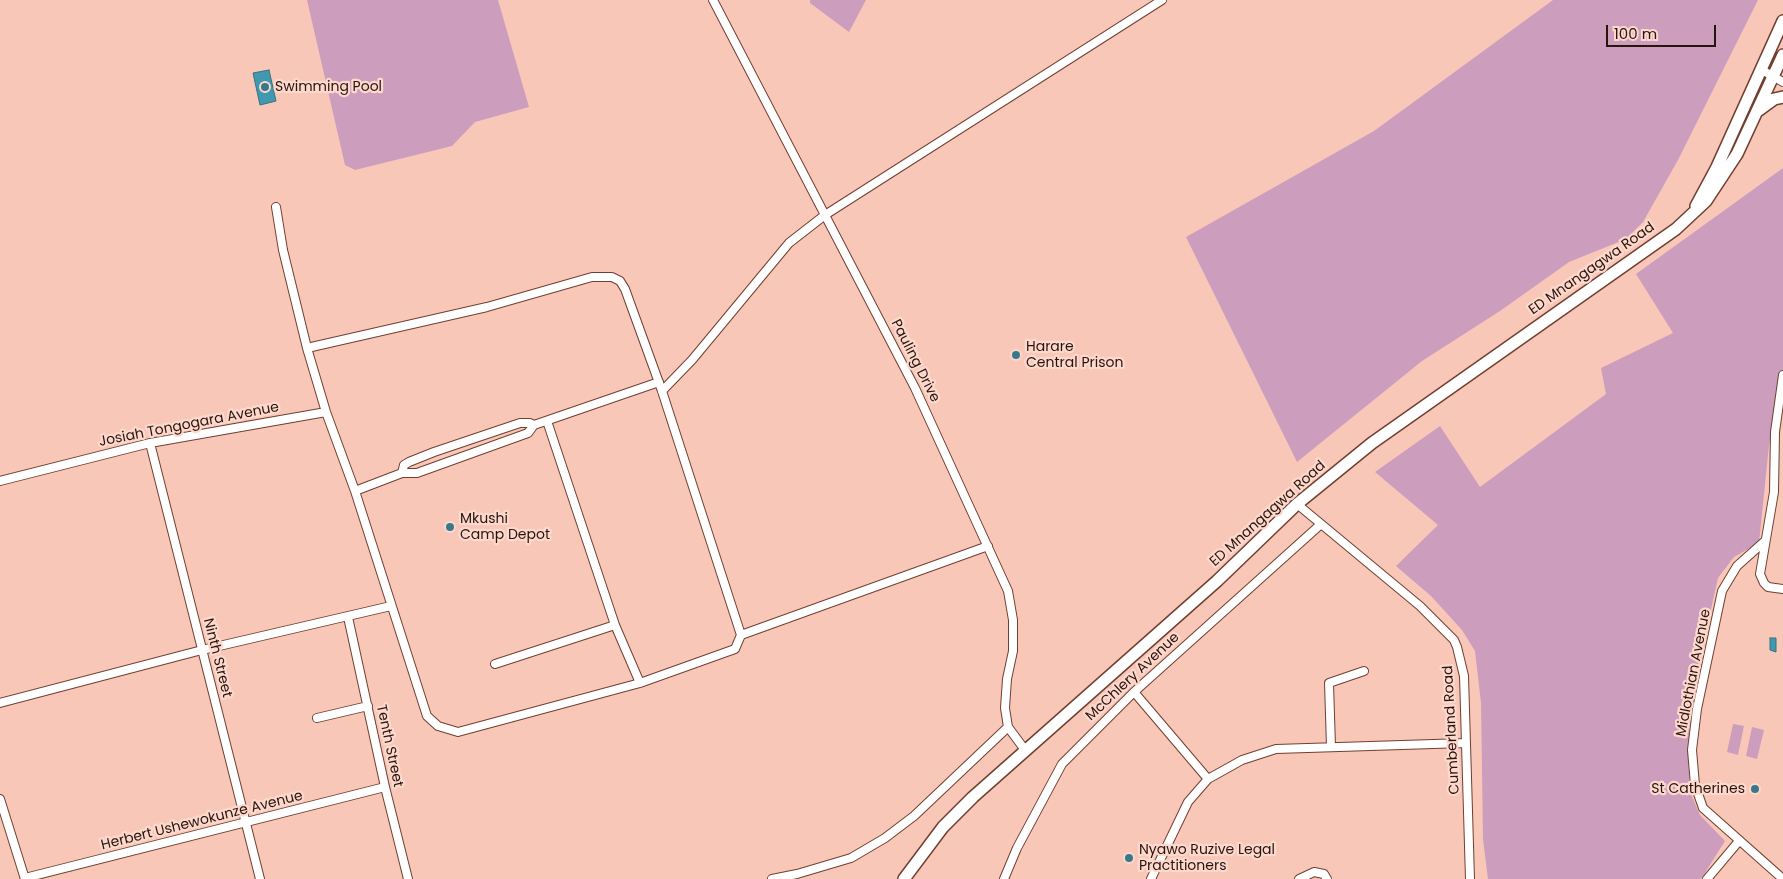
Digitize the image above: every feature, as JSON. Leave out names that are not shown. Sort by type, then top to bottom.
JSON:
[{"type":"highway","name":"ED Mnangagwa Road","points":[[1690,216],[1717,167],[1783,21]]},
{"type":"highway","name":"ED Mnangagwa Road","points":[[904,879],[943,827],[1025,750],[1217,581],[1297,504],[1392,428],[1676,229],[1690,216],[1706,201],[1725,175],[1757,112],[1778,79],[1783,55]]},
{"type":"highway","points":[[1757,112],[1774,98],[1783,96]]},
{"type":"street","name":"Pauling Drive","points":[[713,0],[915,388],[1008,591],[1013,620],[1013,651],[1007,679],[1005,708],[1008,727]]},
{"type":"street","points":[[662,391],[692,360],[789,243],[825,215],[1162,0]]},
{"type":"street","points":[[1762,70],[1778,79]]},
{"type":"street","points":[[276,207],[283,250],[307,348],[326,412],[355,491],[427,716],[447,731],[458,732],[640,683],[735,649],[741,635],[659,382],[625,289],[620,281],[612,277],[592,277],[487,307],[307,348]]},
{"type":"street","points":[[1783,375],[1774,492],[1764,541],[1761,579],[1768,587],[1783,590]]},
{"type":"street","points":[[355,491],[402,472],[412,474],[528,433],[534,426],[659,382]]},
{"type":"street","name":"Josiah Tongogara Avenue","points":[[0,481],[150,443],[326,412]]},
{"type":"street","points":[[547,421],[615,625],[640,683]]},
{"type":"street","points":[[402,472],[404,465],[409,462],[520,422],[530,422],[534,426]]},
{"type":"street","name":"Ninth Street","points":[[150,443],[260,879]]},
{"type":"street","points":[[448,448],[453,459]]},
{"type":"street","name":"Cumberland Road","points":[[1297,504],[1320,525],[1392,581],[1454,640],[1464,676],[1470,879]]},
{"type":"street","name":"McChlery Avenue","points":[[1004,879],[1017,848],[1062,764],[1134,692],[1320,525]]},
{"type":"street","name":"Midlothian Avenue","points":[[1764,541],[1737,566],[1722,591],[1697,709],[1692,750],[1697,797],[1710,816],[1783,879]]},
{"type":"street","points":[[741,635],[988,546]]},
{"type":"street","points":[[0,703],[202,650],[391,606]]},
{"type":"street","name":"Tenth Street","points":[[348,617],[385,787],[408,879]]},
{"type":"street","points":[[494,664],[615,625]]},
{"type":"street","points":[[1331,747],[1329,683],[1364,671]]},
{"type":"street","points":[[1134,692],[1208,778]]},
{"type":"street","points":[[316,718],[368,706]]},
{"type":"street","points":[[772,879],[797,874],[850,858],[886,838],[914,816],[1008,727],[1025,750]]},
{"type":"street","points":[[1151,879],[1188,802],[1208,778],[1242,760],[1276,749],[1465,744]]},
{"type":"street","name":"Herbert Ushewokunze Avenue","points":[[25,878],[246,824],[385,787]]},
{"type":"street","points":[[0,799],[25,878]]},
{"type":"street","points":[[1707,879],[1739,841]]},
{"type":"street","points":[[1299,879],[1314,872],[1324,874],[1327,879]]},
{"type":"shaded area","points":[[307,0],[498,0],[529,107],[475,122],[452,146],[355,170],[345,165]]},
{"type":"shaded area","points":[[810,0],[866,0],[849,32],[810,3]]},
{"type":"shaded area","points":[[1553,0],[1758,0],[1678,160],[1643,222],[1626,239],[1569,262],[1500,311],[1422,361],[1297,462],[1186,237],[1374,131]]},
{"type":"shaded area","points":[[1783,168],[1783,372],[1769,445],[1759,543],[1734,557],[1718,578],[1691,698],[1688,754],[1690,792],[1700,815],[1725,841],[1701,879],[1488,879],[1483,839],[1481,703],[1475,651],[1462,630],[1431,596],[1396,566],[1438,525],[1375,472],[1440,426],[1480,487],[1606,394],[1601,368],[1673,333],[1636,274]]},
{"type":"shaded area","points":[[1733,724],[1744,726],[1738,755],[1727,752]]},
{"type":"shaded area","points":[[1752,727],[1764,730],[1757,759],[1746,756]]},
{"type":"water","name":"Swimming Pool","points":[[269,70],[276,101],[260,105],[253,73]]},
{"type":"water","points":[[1770,638],[1776,638],[1776,652],[1770,650]]},
{"type":"place","name":"Swimming Pool","points":[[265,87]]},
{"type":"place","name":"Harare Central Prison","points":[[1016,355]]},
{"type":"place","name":"Mkushi Camp Depot","points":[[450,527]]},
{"type":"place","name":"St Catherines","points":[[1755,789]]},
{"type":"place","name":"Nyawo Ruzive Legal Practitioners","points":[[1129,858]]}]
